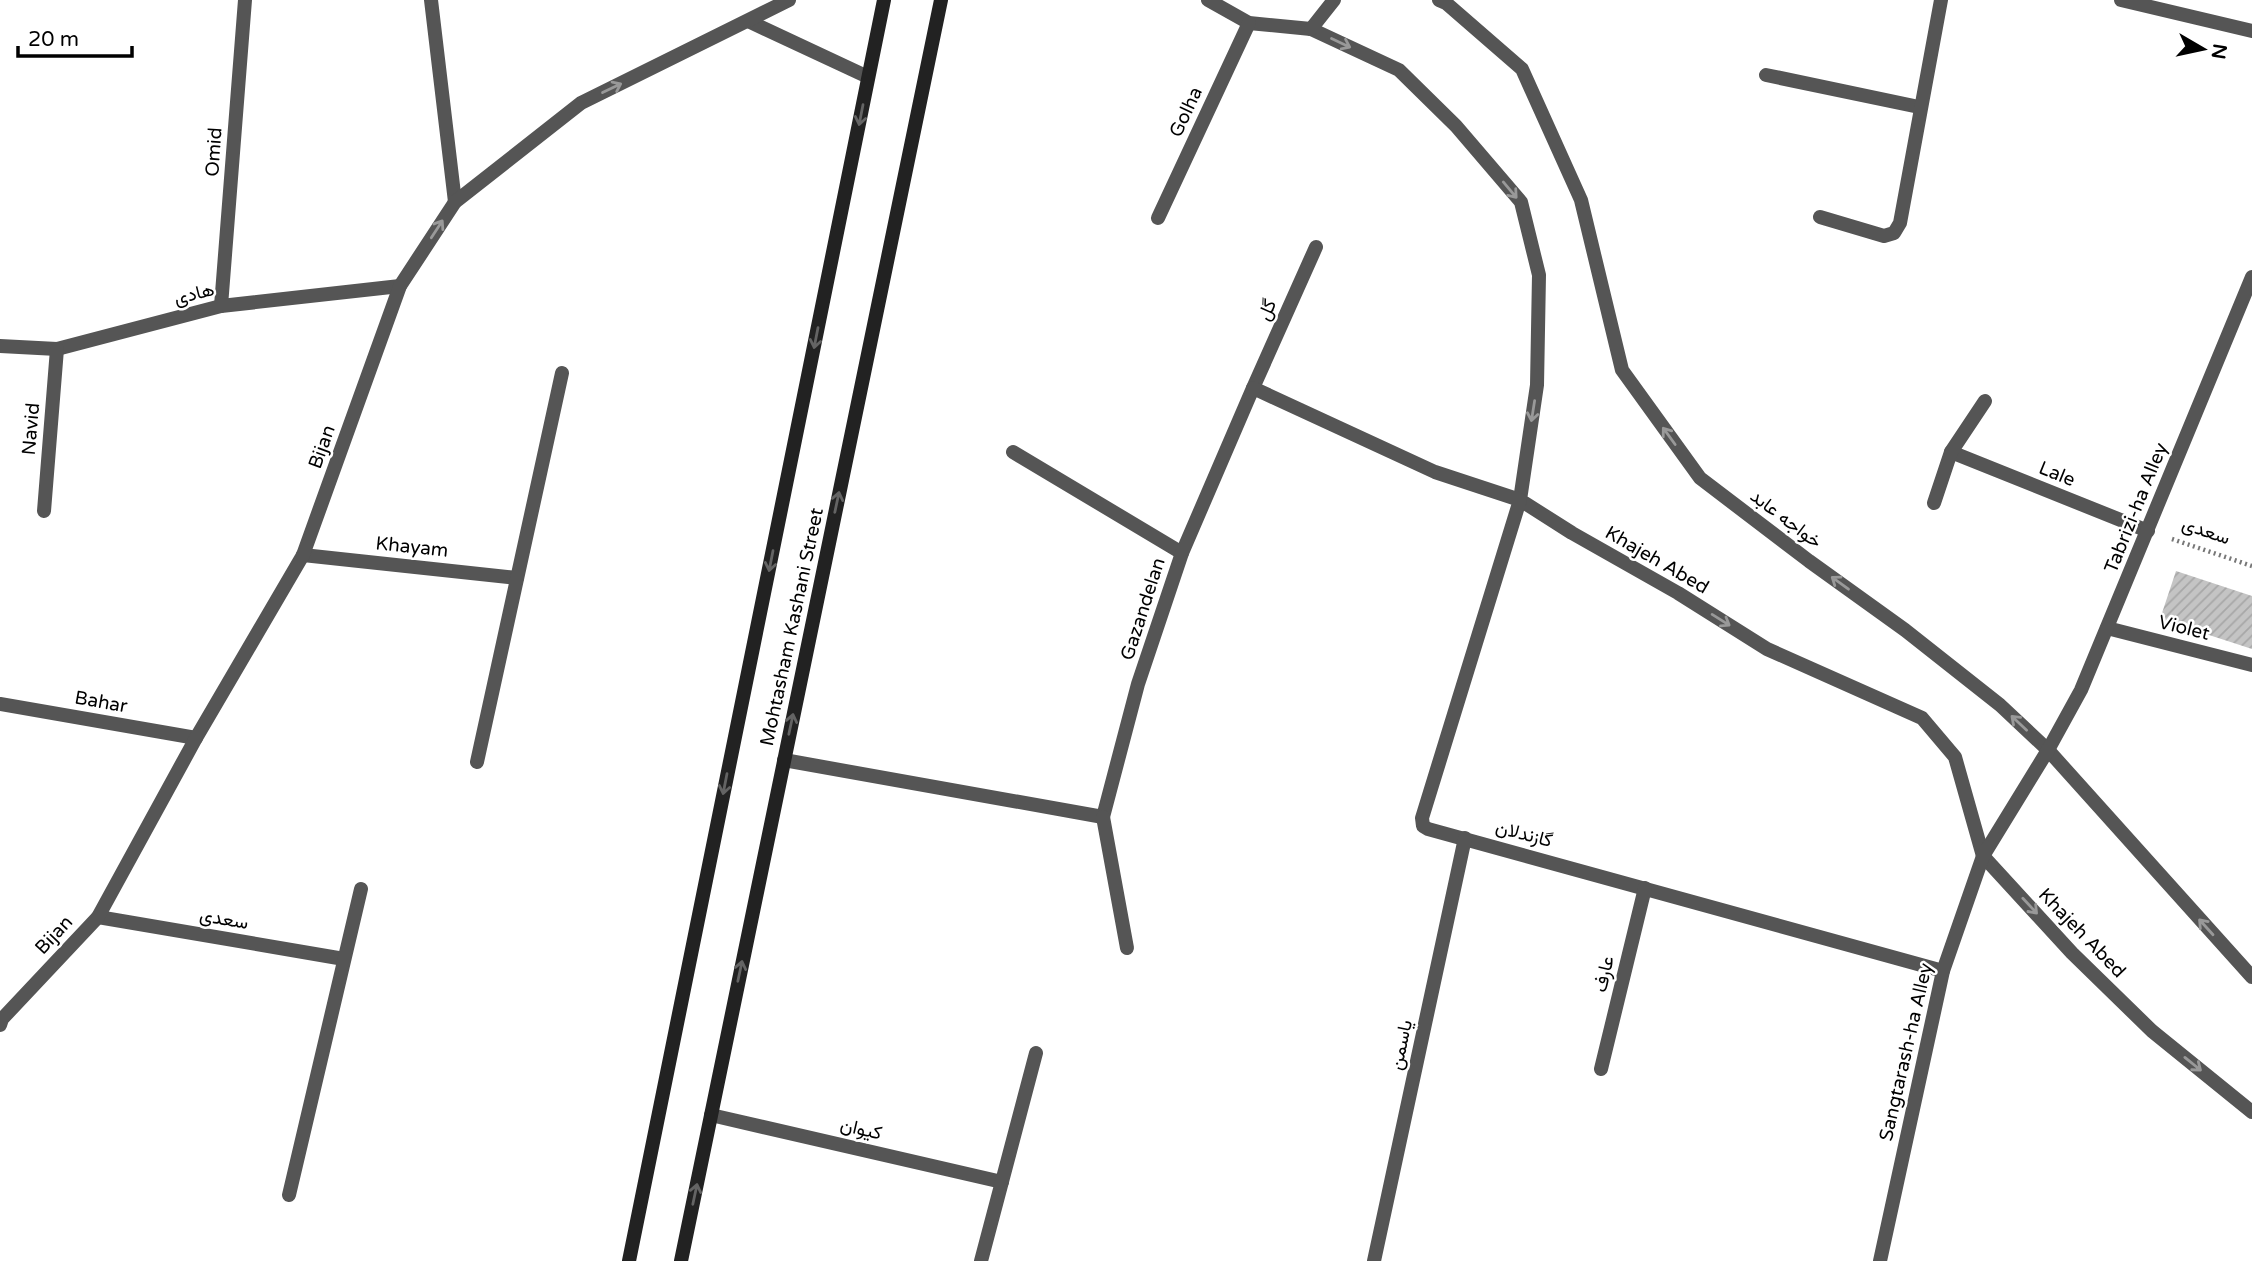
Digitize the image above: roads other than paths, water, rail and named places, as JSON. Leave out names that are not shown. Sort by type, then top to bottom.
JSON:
[{"type":"main road","name":"Mohtasham Kashani Street","points":[[629,1261],[884,0]]},
{"type":"main road","name":"Mohtasham Kashani Street","points":[[681,1261],[941,0]]},
{"type":"street","name":"Omid","points":[[221,306],[245,0]]},
{"type":"street","points":[[431,0],[455,202]]},
{"type":"street","name":"Bijan","points":[[0,1025],[2,1019],[98,917],[196,737],[303,555],[400,286],[455,202],[581,103],[789,0]]},
{"type":"street","points":[[1208,0],[1249,23],[1311,29],[1399,70],[1456,126],[1521,202],[1539,275],[1537,385],[1520,500],[1435,472],[1253,388]]},
{"type":"street","points":[[1311,29],[1334,0]]},
{"type":"street","name":"خواجه عابد","points":[[1439,0],[1446,3],[1522,69],[1581,200],[1622,370],[1700,478],[1905,630],[2000,705],[2048,750],[2252,977]]},
{"type":"street","points":[[1820,217],[1884,236],[1894,233],[1900,223],[1919,107],[1941,0]]},
{"type":"street","points":[[2121,0],[2252,31]]},
{"type":"street","points":[[748,21],[868,77]]},
{"type":"street","name":"Golha","points":[[1158,218],[1249,23]]},
{"type":"street","points":[[1766,75],[1919,107]]},
{"type":"street","name":"گل","points":[[1253,388],[1316,247]]},
{"type":"street","name":"Tabrizi-ha Alley","points":[[2048,750],[2081,690],[2251,283]]},
{"type":"street","name":"هادی","points":[[0,346],[57,349],[221,306],[400,286]]},
{"type":"street","name":"Navid","points":[[44,511],[57,349]]},
{"type":"street","points":[[477,762],[562,373]]},
{"type":"street","name":"Gazandelan","points":[[1103,817],[1138,684],[1182,553],[1253,388]]},
{"type":"street","points":[[1934,503],[1951,452],[1985,401]]},
{"type":"street","points":[[1013,452],[1182,553]]},
{"type":"street","name":"Lale","points":[[1951,452],[2148,531]]},
{"type":"street","name":"گازندلان","points":[[1520,500],[1422,818],[1423,825],[1428,829],[1943,971]]},
{"type":"street","name":"Khajeh Abed","points":[[1520,500],[1767,649],[1922,718],[1955,757],[1983,856],[2072,953],[2152,1031],[2252,1112]]},
{"type":"street","name":"Khayam","points":[[303,555],[517,578]]},
{"type":"street","name":"Violet","points":[[2107,628],[2252,665]]},
{"type":"street","name":"Bahar","points":[[0,704],[196,737]]},
{"type":"street","name":"Sangtarash-ha Alley","points":[[1880,1261],[1943,971],[1983,856],[2048,750]]},
{"type":"street","points":[[784,760],[1103,817],[1127,948]]},
{"type":"street","name":"یاسمن","points":[[1374,1261],[1465,838]]},
{"type":"street","name":"عارف","points":[[1601,1069],[1644,888]]},
{"type":"street","points":[[289,1195],[360,889]]},
{"type":"street","name":"سعدی","points":[[98,917],[344,959]]},
{"type":"street","points":[[981,1261],[1036,1053]]},
{"type":"street","name":"کیوان","points":[[711,1115],[1002,1182]]}]
